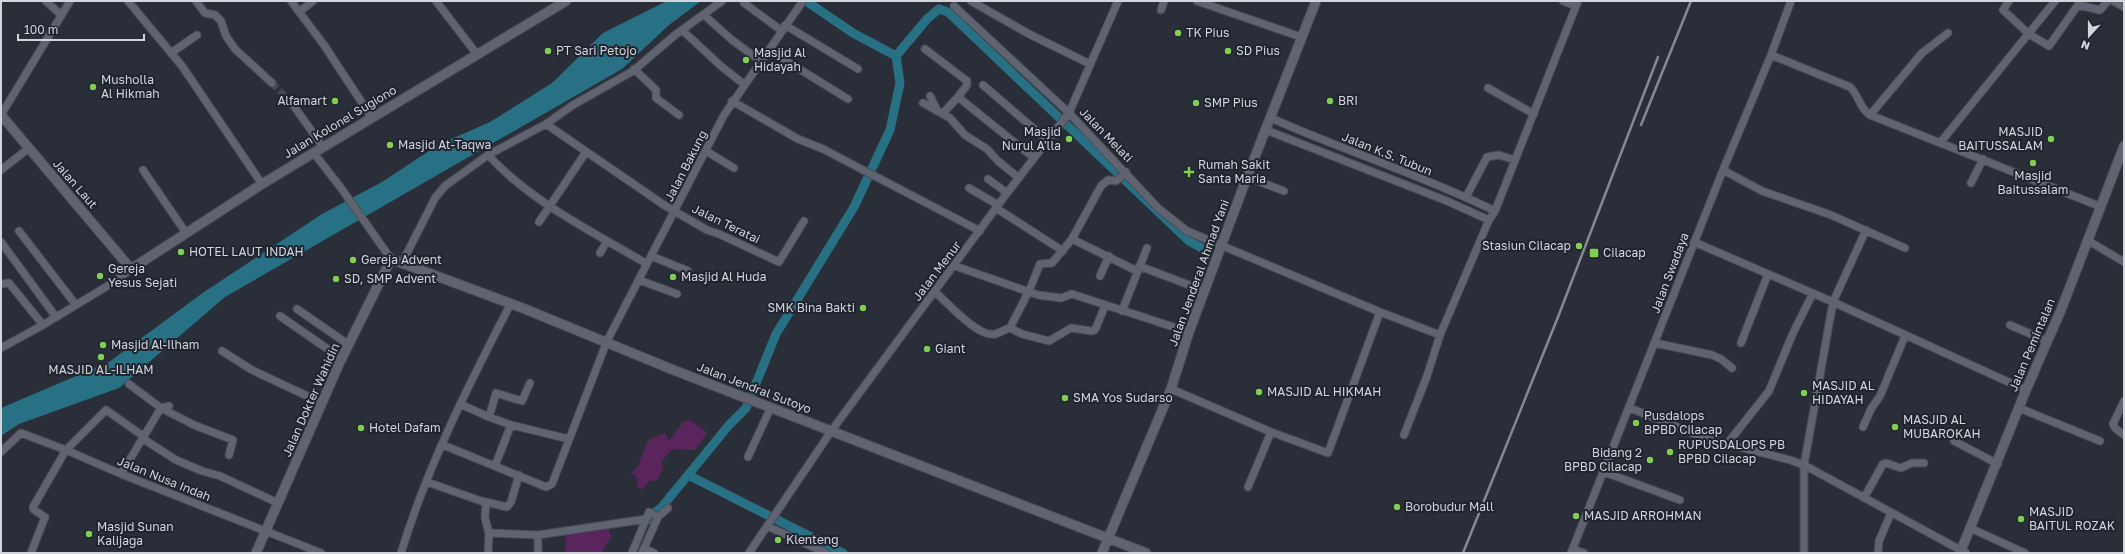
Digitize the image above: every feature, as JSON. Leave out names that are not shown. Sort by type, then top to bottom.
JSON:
[{"type":"street","points":[[46,1],[61,15]]},
{"type":"street","points":[[1,115],[70,1]]},
{"type":"street","points":[[128,1],[171,52],[262,184]]},
{"type":"street","points":[[196,1],[204,12],[215,15],[221,21],[226,36],[235,49],[272,83]]},
{"type":"street","points":[[291,1],[324,45],[372,118]]},
{"type":"street","points":[[299,12],[313,1]]},
{"type":"street","points":[[436,1],[476,53]]},
{"type":"street","name":"Jalan Kolonel Sugiono","points":[[130,269],[313,152],[372,118],[476,53],[566,1]]},
{"type":"street","points":[[402,263],[439,192],[488,155],[546,124],[573,105],[634,69],[682,30],[722,1]]},
{"type":"street","name":"Jalan Bakung","points":[[519,475],[546,487],[550,486],[607,341],[651,256],[732,101],[770,51],[783,28],[803,1]]},
{"type":"street","points":[[971,1],[1029,34],[1090,64]]},
{"type":"street","name":"Jalan Melati","points":[[1118,1],[1068,114],[1121,176],[1169,218],[1187,231],[1380,312],[1440,335]]},
{"type":"street","points":[[1161,10],[1164,1]]},
{"type":"street","points":[[1197,1],[1301,37]]},
{"type":"street","name":"Jalan Jenderal Ahmad Yani","points":[[1102,553],[1170,389],[1189,332],[1223,246],[1247,177],[1316,1]]},
{"type":"street","points":[[1404,435],[1427,376],[1440,335],[1489,220],[1495,210],[1577,4],[1563,1]]},
{"type":"street","name":"Jalan Swadaya","points":[[1572,551],[1630,408],[1694,242],[1771,55],[1791,1]]},
{"type":"street","points":[[2009,1],[2002,9],[2029,34],[2050,46],[2078,5],[2100,10],[2108,1]]},
{"type":"street","points":[[1940,143],[2055,1]]},
{"type":"street","points":[[2113,1],[2124,7]]},
{"type":"street","points":[[744,3],[783,28],[858,69]]},
{"type":"street","points":[[954,6],[1068,114]]},
{"type":"street","points":[[704,15],[732,40],[762,62]]},
{"type":"street","points":[[682,30],[722,67],[745,85]]},
{"type":"street","points":[[1870,115],[1922,53],[1948,33]]},
{"type":"street","points":[[171,52],[197,35]]},
{"type":"street","points":[[925,49],[967,81],[967,85],[958,97],[940,112]]},
{"type":"street","points":[[770,51],[848,99]]},
{"type":"street","points":[[1771,55],[1850,87],[1855,91],[1865,111],[1870,115],[2099,206]]},
{"type":"street","points":[[634,69],[656,90],[656,98],[679,115]]},
{"type":"street","points":[[983,85],[1047,140]]},
{"type":"street","points":[[1488,88],[1534,114]]},
{"type":"street","points":[[930,96],[940,112]]},
{"type":"street","points":[[958,97],[1034,158]]},
{"type":"street","points":[[732,101],[798,138],[823,149],[980,231]]},
{"type":"street","points":[[291,102],[323,147]]},
{"type":"street","points":[[923,103],[940,112],[957,124],[965,135],[987,149],[998,161],[1019,178]]},
{"type":"street","name":"Jalan Menur","points":[[749,553],[832,430],[955,266],[1007,193],[1068,114]]},
{"type":"street","name":"Jalan Laut","points":[[1,115],[130,269]]},
{"type":"street","name":"Jalan K.S. Tubun","points":[[1271,118],[1495,210]]},
{"type":"street","name":"Jalan Teratai","points":[[546,124],[675,211],[707,230],[719,234],[779,262],[804,221]]},
{"type":"street","name":"Jalan K.S. Tubun","points":[[1266,130],[1448,200],[1489,220]]},
{"type":"street","name":"Jalan Pemintalan","points":[[1962,552],[1970,528],[1998,464],[2026,390],[2047,341],[2099,206],[2124,146]]},
{"type":"street","points":[[1,170],[29,148]]},
{"type":"street","points":[[706,151],[734,168]]},
{"type":"street","points":[[313,152],[370,227],[391,259]]},
{"type":"street","points":[[539,222],[586,152]]},
{"type":"street","points":[[488,155],[502,170],[550,205],[647,264]]},
{"type":"street","points":[[1466,197],[1487,157],[1499,155],[1514,160]]},
{"type":"street","points":[[1972,183],[1983,159]]},
{"type":"street","points":[[1368,169],[1372,160]]},
{"type":"street","points":[[143,170],[186,233]]},
{"type":"street","points":[[1723,170],[1762,191],[1831,215],[1905,248]]},
{"type":"street","points":[[935,292],[951,309],[976,329],[986,333],[996,334],[1010,328],[1017,314],[1021,310],[1040,264],[1052,263],[1072,239],[1101,186],[1108,180],[1121,176]]},
{"type":"street","points":[[1247,177],[1284,191]]},
{"type":"street","points":[[988,179],[1007,193]]},
{"type":"street","points":[[969,188],[1062,251]]},
{"type":"street","points":[[1804,553],[1804,465],[1833,302],[1866,230]]},
{"type":"street","points":[[19,232],[76,305]]},
{"type":"street","points":[[1072,239],[1109,256],[1122,265],[1205,291]]},
{"type":"street","points":[[2087,240],[2124,262]]},
{"type":"street","points":[[600,253],[608,241]]},
{"type":"street","points":[[1,242],[56,317]]},
{"type":"street","points":[[1694,242],[1813,293],[2026,390]]},
{"type":"street","points":[[1122,311],[1147,248]]},
{"type":"street","points":[[651,256],[688,271]]},
{"type":"street","points":[[1100,276],[1109,256]]},
{"type":"street","name":"Jalan Jendral Sutoyo","points":[[391,259],[607,341],[750,399],[1146,553]]},
{"type":"street","name":"Jalan Dokter Wahidin","points":[[256,553],[342,359],[391,259]]},
{"type":"street","points":[[955,266],[1028,291],[1053,297],[1063,297],[1072,294],[1189,332]]},
{"type":"street","points":[[1,348],[43,325],[114,282],[130,269]]},
{"type":"street","points":[[1741,343],[1768,274]]},
{"type":"street","points":[[639,280],[676,294]]},
{"type":"street","points":[[1,284],[9,283],[43,325]]},
{"type":"street","points":[[1727,444],[1769,391],[1793,333],[1813,293]]},
{"type":"street","points":[[402,553],[411,520],[460,404],[510,304]]},
{"type":"street","points":[[1010,328],[1027,336],[1051,341],[1062,332],[1071,328],[1096,330],[1106,306]]},
{"type":"street","points":[[297,308],[349,345]]},
{"type":"street","points":[[1170,389],[1271,432],[1328,453],[1380,312]]},
{"type":"street","points":[[280,316],[342,359]]},
{"type":"street","points":[[2010,325],[2047,341]]},
{"type":"street","points":[[1863,428],[1871,409],[1880,396],[1905,336]]},
{"type":"street","points":[[1655,342],[1716,357],[1732,368]]},
{"type":"street","points":[[222,351],[252,370],[322,403]]},
{"type":"street","points":[[489,417],[496,393],[522,401],[530,383]]},
{"type":"street","points":[[129,384],[160,408],[194,425],[233,440],[229,455]]},
{"type":"street","points":[[2124,401],[2113,424],[2115,428],[2124,435]]},
{"type":"street","points":[[460,404],[511,425],[569,439]]},
{"type":"street","points":[[121,474],[160,408],[169,406]]},
{"type":"street","points":[[748,457],[771,407]]},
{"type":"street","points":[[1630,408],[1707,440],[1790,460],[1804,465],[1962,552]]},
{"type":"street","points":[[2019,408],[2100,440]]},
{"type":"street","points":[[31,553],[45,516],[34,510],[33,507],[66,450],[106,410],[176,460],[220,476],[278,503]]},
{"type":"street","points":[[495,466],[511,425]]},
{"type":"street","points":[[1248,487],[1271,432]]},
{"type":"street","name":"Jalan Nusa Indah","points":[[1,452],[21,433],[321,553]]},
{"type":"street","points":[[1954,441],[1998,464]]},
{"type":"street","points":[[427,482],[486,502],[509,506],[519,475],[443,445]]},
{"type":"street","points":[[1864,498],[1883,464],[1901,468],[1912,463],[1924,463]]},
{"type":"street","points":[[1604,472],[1680,500]]},
{"type":"street","points":[[486,502],[485,518],[488,533],[488,553]]},
{"type":"street","points":[[654,553],[643,550],[655,515],[668,508]]},
{"type":"street","points":[[632,553],[649,512],[655,515]]},
{"type":"street","points":[[1878,553],[1879,541],[1891,512]]},
{"type":"street","points":[[488,533],[538,535],[646,519]]},
{"type":"street","points":[[767,526],[826,553]]},
{"type":"street","points":[[1970,528],[2025,553]]},
{"type":"street","points":[[538,535],[538,553]]},
{"type":"street","points":[[1572,551],[1584,553]]},
{"type":"shaded area","points":[[689,420],[707,433],[695,450],[672,449],[662,461],[662,465],[664,466],[656,482],[650,480],[643,489],[636,487],[638,480],[634,475],[630,474],[637,468],[648,440],[665,433],[669,441],[683,422]]},
{"type":"shaded area","points":[[608,525],[611,538],[602,550],[607,553],[565,553],[566,535]]},
{"type":"water","points":[[667,1],[701,1],[669,25],[622,69],[225,297],[119,388],[19,424],[1,436],[1,408],[109,362],[204,292],[322,214],[382,182],[438,145],[490,122],[552,83],[603,33]]},
{"type":"waterway","points":[[648,520],[650,516],[661,508],[729,425],[746,408],[776,334],[854,207],[890,130],[900,83],[896,56],[853,33],[806,1]]},
{"type":"waterway","points":[[896,56],[927,19],[939,9],[948,12],[1189,241],[1202,248]]},
{"type":"waterway","points":[[688,475],[843,553]]},
{"type":"tunnel","points":[[272,83],[291,102]]},
{"type":"railway","points":[[1641,125],[1691,1]]},
{"type":"railway","points":[[1463,553],[1558,317],[1658,57]]},
{"type":"place","name":"TK Pius","points":[[1178,33]]},
{"type":"place","name":"PT Sari Petojo","points":[[548,51]]},
{"type":"place","name":"SD Pius","points":[[1228,51]]},
{"type":"place","name":"Masjid Al Hidayah","points":[[746,60]]},
{"type":"place","name":"Musholla Al Hikmah","points":[[93,87]]},
{"type":"place","name":"Alfamart","points":[[335,101]]},
{"type":"place","name":"BRI","points":[[1330,101]]},
{"type":"place","name":"SMP Pius","points":[[1196,103]]},
{"type":"place","name":"Masjid Nurul A'lla","points":[[1069,139]]},
{"type":"place","name":"MASJID BAITUSSALAM","points":[[2051,139]]},
{"type":"place","name":"Masjid At-Taqwa","points":[[390,145]]},
{"type":"place","name":"Masjid Baitussalam","points":[[2033,163]]},
{"type":"place","name":"Rumah Sakit Santa Maria","points":[[1189,172]]},
{"type":"place","name":"Stasiun Cilacap","points":[[1579,246]]},
{"type":"place","name":"HOTEL LAUT INDAH","points":[[181,252]]},
{"type":"place","name":"Cilacap","points":[[1594,253]]},
{"type":"place","name":"Gereja Advent","points":[[353,260]]},
{"type":"place","name":"Gereja Yesus Sejati","points":[[100,276]]},
{"type":"place","name":"Masjid Al Huda","points":[[673,277]]},
{"type":"place","name":"SD, SMP Advent","points":[[336,279]]},
{"type":"place","name":"SMK Bina Bakti","points":[[863,308]]},
{"type":"place","name":"Masjid Al-Ilham","points":[[103,345]]},
{"type":"place","name":"Giant","points":[[927,349]]},
{"type":"place","name":"MASJID AL-ILHAM","points":[[101,357]]},
{"type":"place","name":"MASJID AL HIKMAH","points":[[1259,392]]},
{"type":"place","name":"MASJID AL HIDAYAH","points":[[1804,393]]},
{"type":"place","name":"SMA Yos Sudarso","points":[[1065,398]]},
{"type":"place","name":"Pusdalops BPBD Cilacap","points":[[1636,423]]},
{"type":"place","name":"MASJID AL MUBAROKAH","points":[[1895,427]]},
{"type":"place","name":"Hotel Dafam","points":[[361,428]]},
{"type":"place","name":"RUPUSDALOPS PB BPBD Cilacap","points":[[1670,452]]},
{"type":"place","name":"Bidang 2 BPBD Cilacap","points":[[1650,460]]},
{"type":"place","name":"Borobudur Mall","points":[[1397,507]]},
{"type":"place","name":"MASJID ARROHMAN","points":[[1576,516]]},
{"type":"place","name":"MASJID BAITUL ROZAK","points":[[2021,519]]},
{"type":"place","name":"Masjid Sunan Kalijaga","points":[[89,534]]},
{"type":"place","name":"Klenteng","points":[[778,540]]}]
